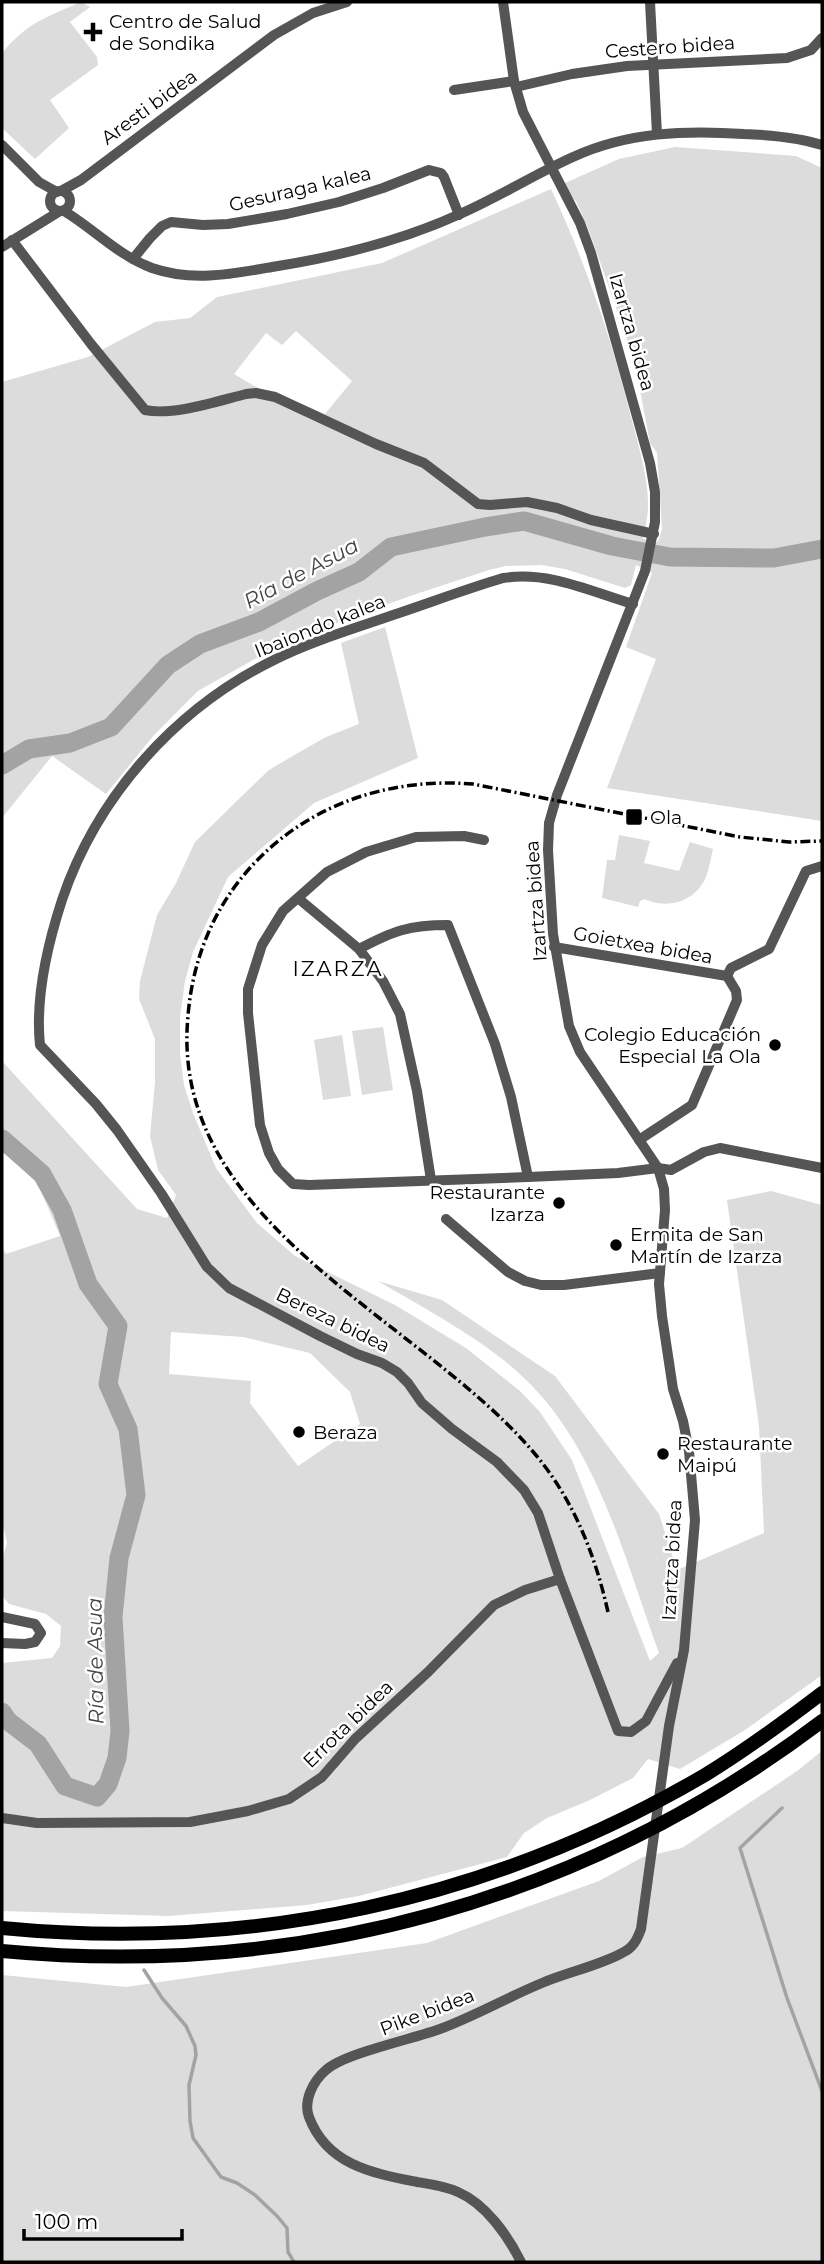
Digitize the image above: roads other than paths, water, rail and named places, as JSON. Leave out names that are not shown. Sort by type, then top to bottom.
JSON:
[{"type":"highway","points":[[2,1928],[118,1935],[247,1928],[360,1910],[458,1884],[558,1849],[651,1805],[745,1749],[822,1693]]},
{"type":"highway","points":[[2,1951],[118,1958],[249,1951],[365,1932],[465,1906],[555,1874],[662,1825],[749,1774],[822,1721]]},
{"type":"street","name":"Aresti bidea","points":[[59,191],[81,180],[274,35],[325,7],[347,2]]},
{"type":"street","name":"Izartza bidea","points":[[503,2],[515,84],[528,123],[580,223],[591,253],[632,394],[655,492],[654,536],[645,570],[550,815],[548,850],[554,947],[574,1041],[658,1168],[664,1189],[665,1210],[659,1284],[667,1359],[687,1441],[694,1499],[693,1551],[684,1650],[669,1726]]},
{"type":"street","points":[[650,2],[657,134]]},
{"type":"street","name":"Cestero bidea","points":[[454,90],[515,84],[603,68],[787,58],[811,50],[822,38]]},
{"type":"street","points":[[59,191],[52,196],[61,205],[133,259],[152,268],[182,275],[217,277],[356,250],[459,215],[599,146],[657,134],[707,131],[775,135],[822,142]]},
{"type":"street","points":[[2,145],[61,205]]},
{"type":"street","name":"Gesuraga kalea","points":[[133,259],[138,250],[162,226],[171,222],[228,224],[287,214],[339,202],[429,170],[441,173],[444,177],[459,215]]},
{"type":"street","name":"Aresti bidea","points":[[2,247],[61,205],[81,180]]},
{"type":"street","points":[[39,182],[67,194],[61,205]]},
{"type":"street","points":[[12,240],[145,410],[155,412],[178,409],[256,393],[275,397],[424,463],[478,504],[527,502],[654,536]]},
{"type":"street","name":"Ibaiondo kalea","points":[[40,1045],[38,1025],[45,965],[56,918],[88,840],[116,794],[142,762],[194,711],[248,674],[297,649],[503,578],[521,575],[555,579],[633,604]]},
{"type":"street","points":[[484,840],[464,836],[416,837],[366,852],[327,872],[283,911],[262,945],[248,989],[248,1013],[260,1125],[269,1153],[278,1169],[293,1184],[528,1177],[618,1173],[658,1168],[671,1170],[704,1152],[720,1148],[822,1168]]},
{"type":"street","name":"Goietxea bidea","points":[[727,976],[731,968],[769,949],[806,871],[822,866]]},
{"type":"street","points":[[299,899],[359,949],[383,981],[400,1014],[417,1091],[430,1180]]},
{"type":"street","points":[[359,949],[385,935],[417,925],[448,925],[495,1044],[511,1097],[528,1177]]},
{"type":"street","name":"Goietxea bidea","points":[[554,947],[727,976],[736,991],[737,1000],[692,1105],[639,1140]]},
{"type":"street","name":"Bereza bidea","points":[[40,1045],[117,1130],[150,1175],[207,1267],[229,1288],[320,1336],[397,1372],[422,1403],[497,1462],[524,1490],[538,1513],[618,1731],[631,1732],[646,1721],[684,1650]]},
{"type":"street","points":[[446,1219],[508,1272],[525,1281],[541,1285],[564,1285],[660,1273]]},
{"type":"street","name":"Errota bidea","points":[[2,1818],[37,1824],[190,1822],[248,1811],[289,1799],[322,1777],[355,1739],[428,1672],[494,1605],[525,1590],[560,1579]]},
{"type":"street","points":[[2,1617],[34,1624],[41,1633],[35,1642],[2,1643]]},
{"type":"street","name":"Pike bidea","points":[[521,2262],[486,2212],[465,2196],[441,2186],[376,2174],[342,2160],[318,2138],[308,2114],[307,2102],[316,2080],[327,2068],[349,2058],[443,2028],[542,1983],[624,1953],[636,1942],[641,1929],[669,1726]]},
{"type":"waterway","name":"Ría de Asua","points":[[2,765],[29,749],[70,743],[111,727],[168,665],[200,644],[259,622],[359,572],[391,547],[524,521],[612,546],[670,557],[774,558],[822,549]]},
{"type":"waterway","name":"Ría de Asua","points":[[2,1139],[42,1174],[62,1210],[88,1284],[118,1326],[108,1384],[128,1429],[136,1495],[119,1558],[113,1617],[120,1731],[117,1758],[108,1784],[97,1797],[65,1786],[38,1744],[8,1721],[2,1712]]},
{"type":"waterway","points":[[782,1808],[740,1848],[787,1998],[822,2091]]},
{"type":"waterway","points":[[144,1970],[162,1998],[186,2026],[195,2046],[196,2055],[189,2085],[193,2138],[221,2177],[237,2183],[255,2195],[287,2228],[288,2252],[294,2262]]},
{"type":"railway","points":[[608,1612],[581,1528],[561,1490],[535,1454],[487,1405],[311,1262],[259,1210],[218,1153],[192,1089],[188,1016],[198,960],[212,924],[231,891],[266,852],[318,815],[377,792],[408,786],[473,784],[740,837],[789,842],[822,841]]},
{"type":"place","name":"Centro de Salud de Sondika","points":[[93,32]]},
{"type":"place","name":"Ola","points":[[634,817]]},
{"type":"place","name":"Colegio Educación Especial La Ola","points":[[775,1045]]},
{"type":"place","name":"Restaurante Izarza","points":[[559,1203]]},
{"type":"place","name":"Ermita de San Martín de Izarza","points":[[616,1245]]},
{"type":"place","name":"Beraza","points":[[299,1432]]},
{"type":"place","name":"Restaurante Maipú","points":[[663,1454]]},
{"type":"district","name":"IZARZA","points":[[338,968]]}]
